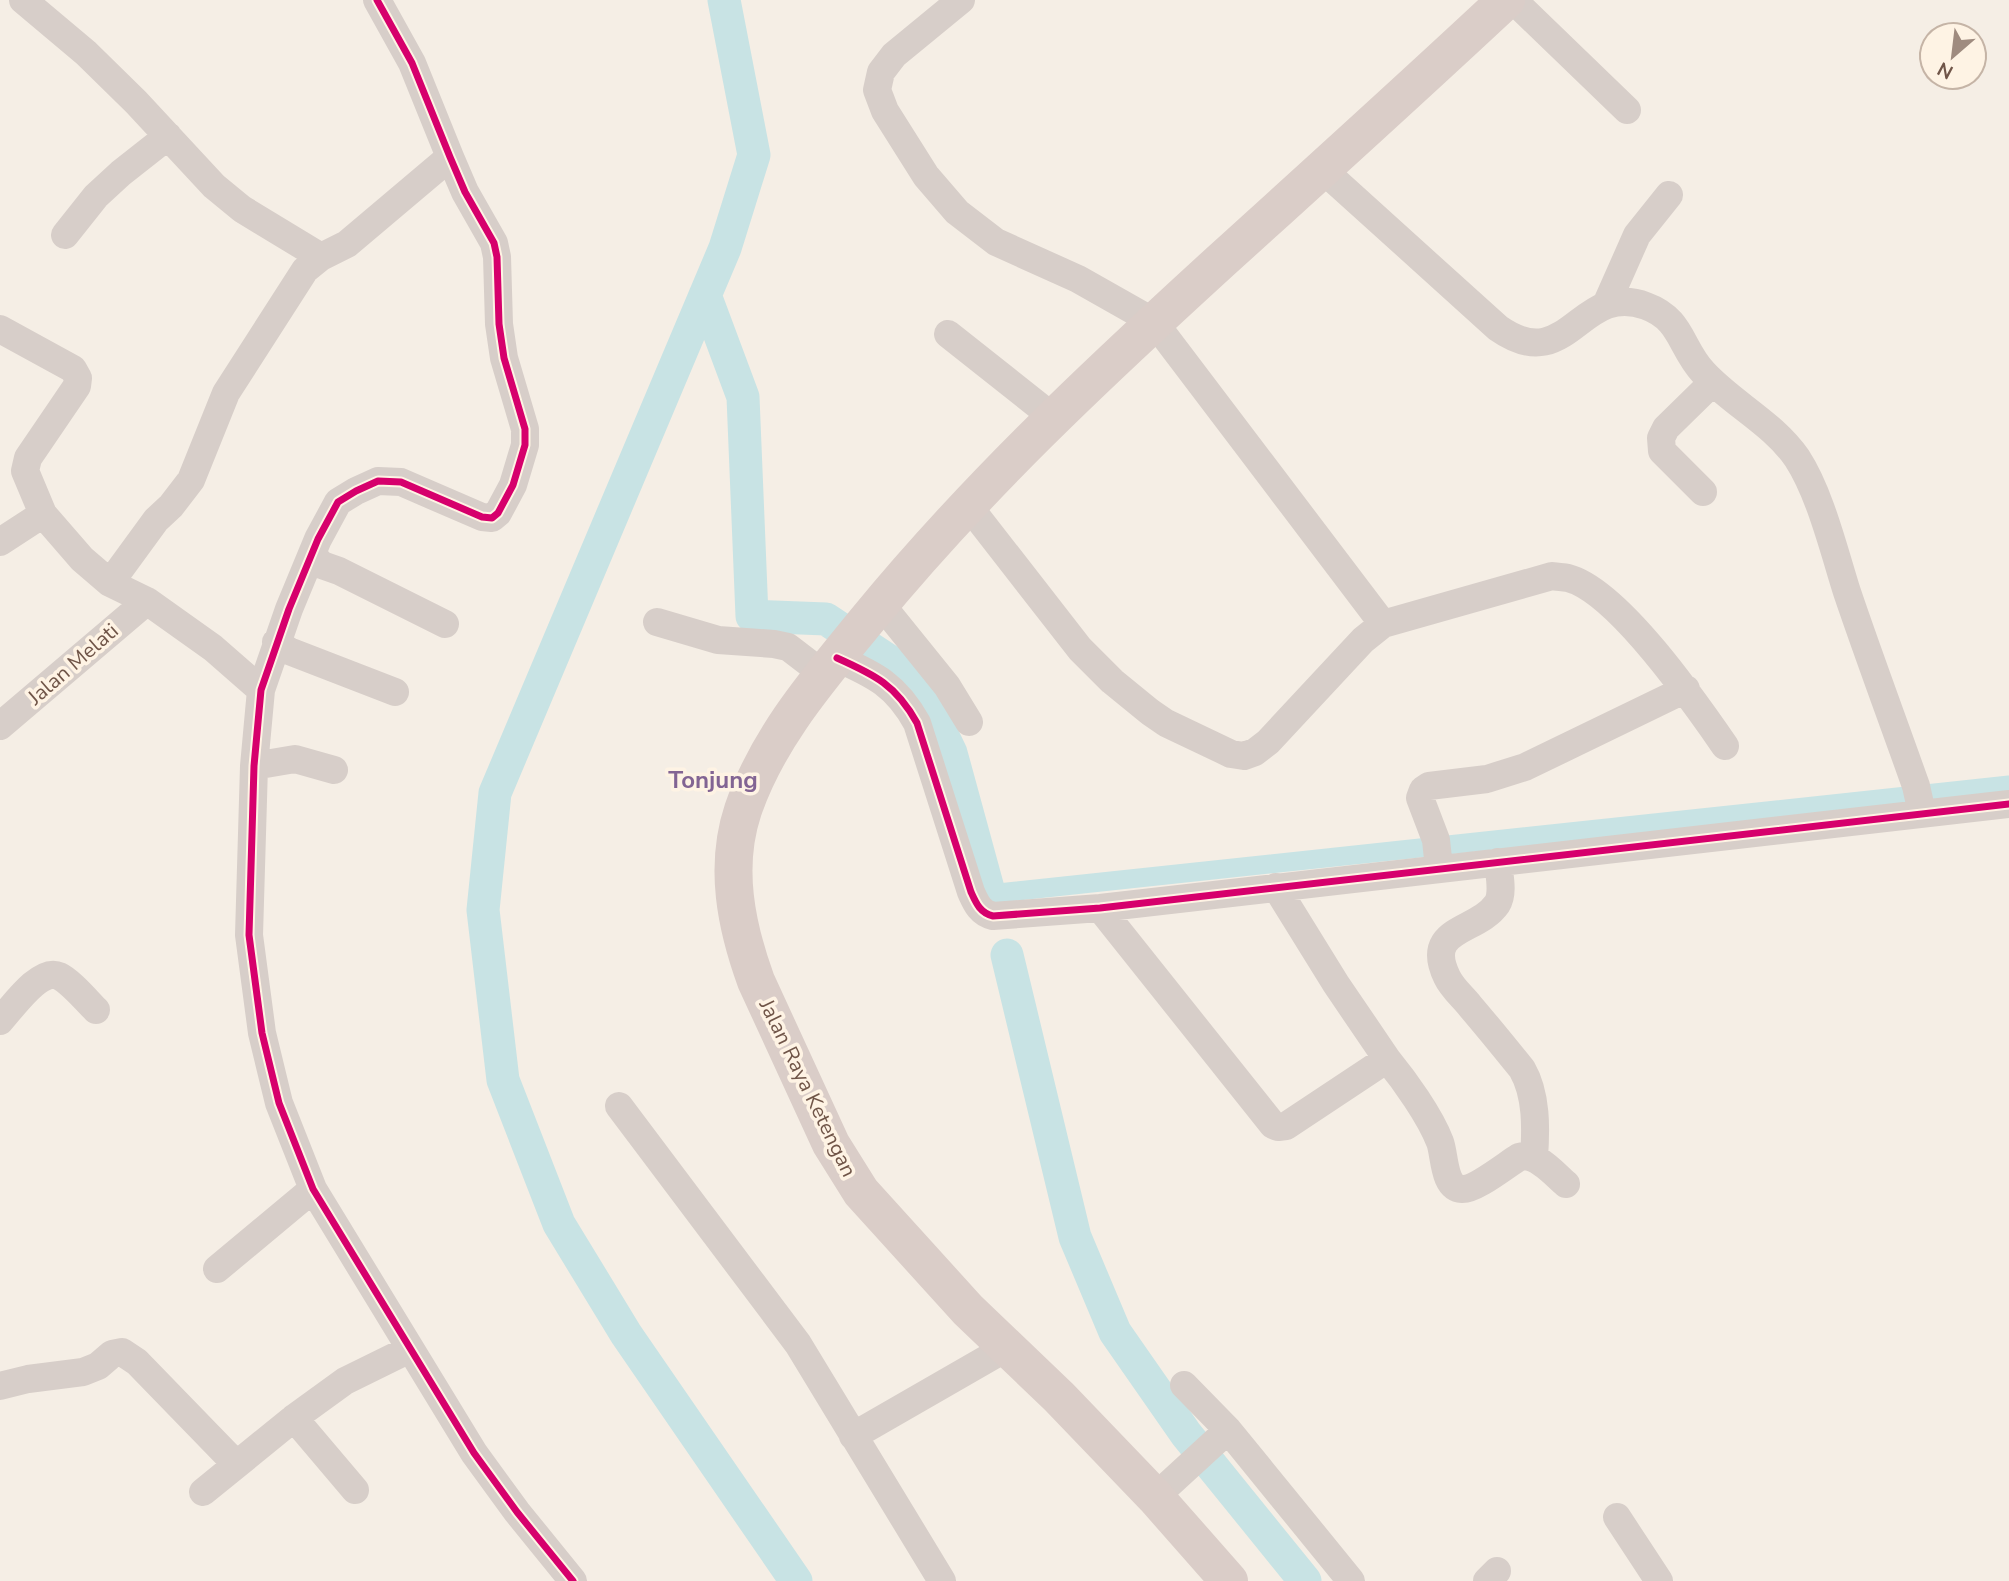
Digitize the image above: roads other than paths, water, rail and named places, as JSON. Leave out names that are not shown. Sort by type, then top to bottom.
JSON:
[{"type":"highway","name":"Jalan Raya Ketengan","points":[[1229,1581],[1168,1485],[1059,1396],[1006,1348],[861,1192],[831,1144],[770,1015],[747,957],[735,906],[734,856],[743,812],[760,771],[777,740],[834,660],[967,504],[1154,322],[1498,3]]},
{"type":"street","points":[[23,0],[86,53],[214,186],[242,209],[321,257]]},
{"type":"street","points":[[377,0],[412,64],[465,192],[494,243],[503,358],[525,429],[525,445],[513,485],[498,513],[488,519],[401,482],[378,481],[338,502],[325,564],[290,650],[261,690],[263,764],[249,935],[262,1033],[279,1103],[313,1189],[474,1453],[573,1581]]},
{"type":"street","points":[[961,0],[894,55],[881,72],[877,90],[885,111],[926,176],[957,212],[996,242],[1077,279],[1154,322],[1383,624]]},
{"type":"street","points":[[1498,3],[1627,110]]},
{"type":"street","points":[[65,235],[96,196],[168,136]]},
{"type":"street","points":[[110,583],[156,520],[191,480],[226,393],[301,276],[321,257],[348,244],[450,157]]},
{"type":"street","points":[[1322,169],[1498,328],[1514,339],[1530,344],[1553,341],[1586,316],[1606,305],[1622,302],[1642,304],[1664,313],[1703,372],[1770,430],[1796,457],[1827,527],[1920,802]]},
{"type":"street","points":[[1606,305],[1637,235],[1669,195]]},
{"type":"street","points":[[0,328],[73,369],[78,378],[77,386],[28,458],[25,471],[43,514],[82,559],[110,583],[147,601],[213,648],[261,690]]},
{"type":"street","points":[[948,334],[1054,418]]},
{"type":"street","points":[[1703,492],[1662,451],[1661,438],[1666,428],[1713,382]]},
{"type":"street","points":[[967,504],[1063,630],[1112,681],[1166,723],[1231,754],[1255,752],[1268,743],[1363,640],[1383,624],[1552,576],[1570,579],[1613,607],[1686,689],[1725,746]]},
{"type":"street","points":[[0,542],[43,514]]},
{"type":"street","points":[[325,564],[445,624]]},
{"type":"street","name":"Jalan Melati","points":[[0,726],[147,601]]},
{"type":"street","points":[[874,611],[947,686],[969,722]]},
{"type":"street","points":[[657,622],[676,629],[732,641],[788,647],[834,660],[871,673],[905,702],[917,723],[971,892],[978,908],[986,915],[1100,908],[1276,887],[1438,856],[1498,862],[1920,802],[2009,804]]},
{"type":"street","points":[[290,650],[395,692]]},
{"type":"street","points":[[1438,856],[1420,798],[1423,790],[1429,786],[1488,779],[1525,767],[1686,689]]},
{"type":"street","points":[[263,764],[295,759],[334,770]]},
{"type":"street","points":[[1498,862],[1501,895],[1497,905],[1486,915],[1451,935],[1441,947],[1440,959],[1448,979],[1522,1069],[1529,1082],[1536,1129],[1534,1158]]},
{"type":"street","points":[[1276,887],[1336,984],[1402,1077],[1440,1141],[1448,1178],[1457,1188],[1464,1189],[1477,1184],[1526,1155],[1534,1158],[1566,1184]]},
{"type":"street","points":[[1100,908],[1273,1125],[1286,1126],[1387,1059]]},
{"type":"street","points":[[0,1021],[38,979],[48,974],[60,976],[96,1010]]},
{"type":"street","points":[[619,1105],[798,1344],[942,1581]]},
{"type":"street","points":[[217,1269],[313,1189]]},
{"type":"street","points":[[853,1436],[1006,1348]]},
{"type":"street","points":[[203,1492],[294,1418],[345,1381],[410,1349]]},
{"type":"street","points":[[0,1386],[28,1379],[83,1372],[97,1366],[112,1354],[122,1352],[137,1362],[236,1464]]},
{"type":"street","points":[[1184,1385],[1220,1437],[1350,1581]]},
{"type":"street","points":[[294,1418],[355,1490]]},
{"type":"street","points":[[1168,1485],[1220,1437]]},
{"type":"street","points":[[1617,1517],[1659,1581]]},
{"type":"waterway","points":[[724,0],[754,155],[725,248],[495,793],[483,910],[503,1080],[559,1224],[626,1334],[796,1581]]},
{"type":"waterway","points":[[705,295],[743,397],[752,616],[826,619],[915,678],[951,753],[992,903]]},
{"type":"waterway","points":[[989,894],[2009,785]]},
{"type":"waterway","points":[[1007,955],[1075,1237],[1115,1332],[1186,1434],[1305,1581]]},
{"type":"district","name":"Tonjung","points":[[713,780]]}]
